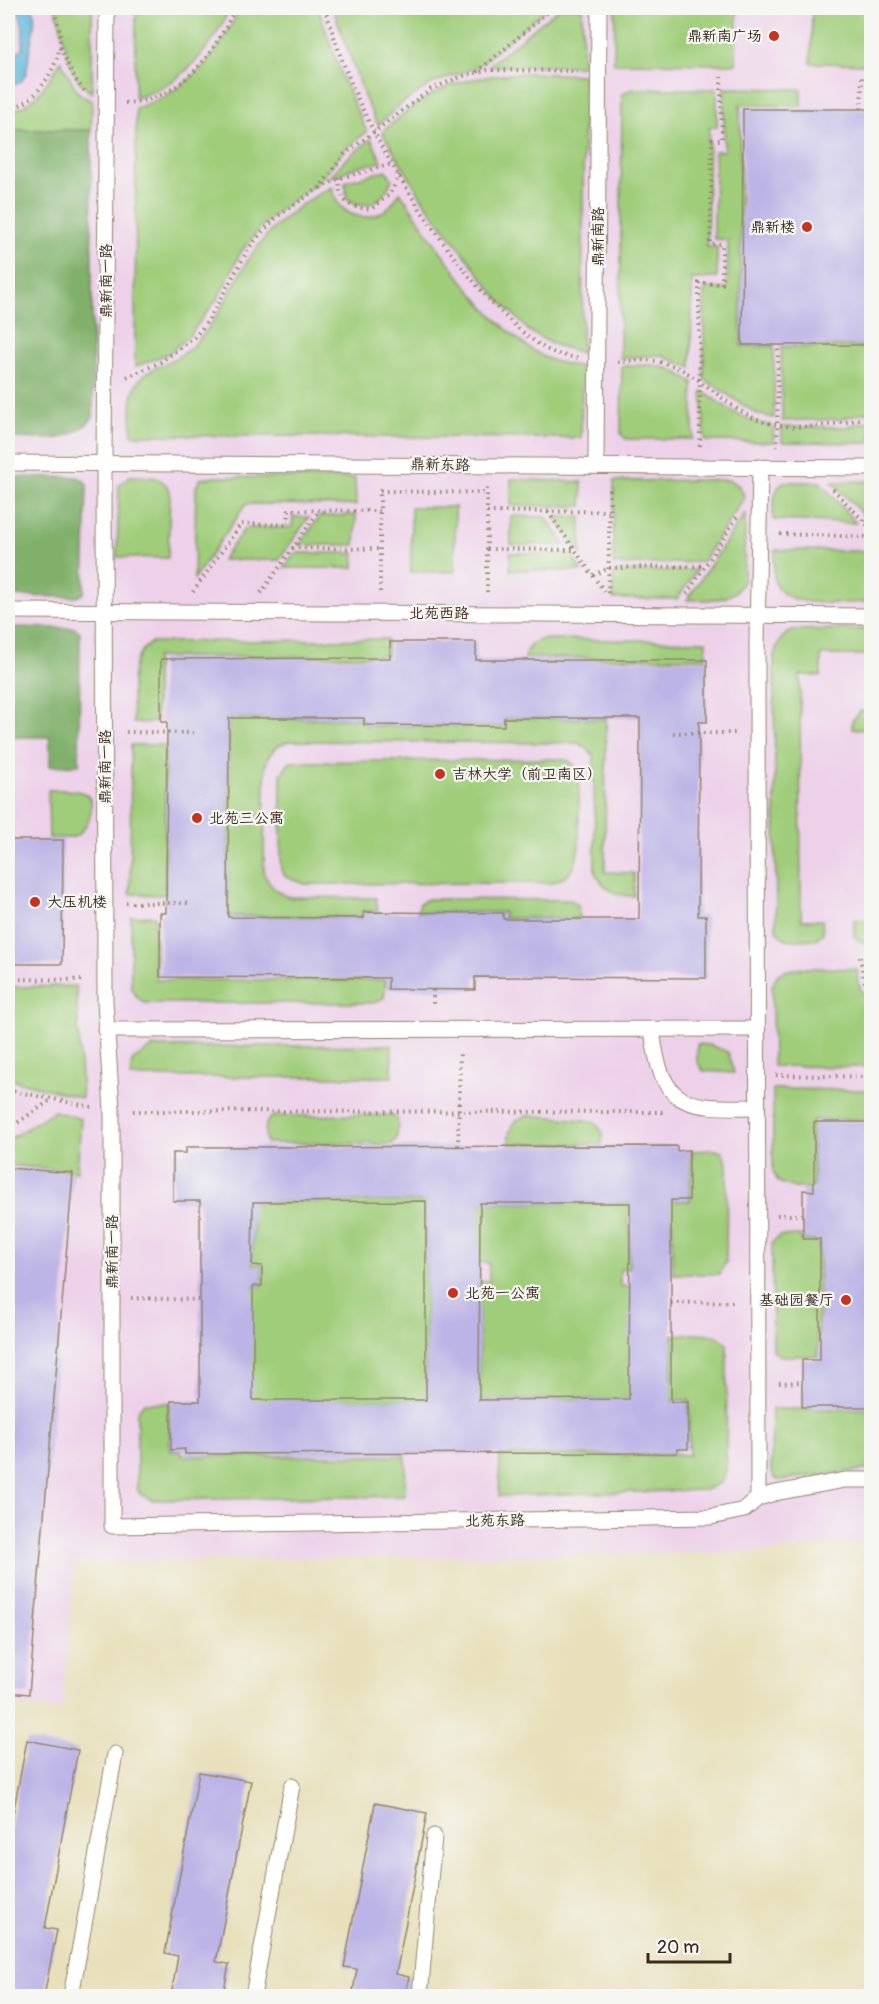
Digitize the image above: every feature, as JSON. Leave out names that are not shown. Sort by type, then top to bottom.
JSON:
[{"type":"lane","name":"鼎新南一路","points":[[107,8],[104,463],[105,1030],[112,1109],[112,1526]]},
{"type":"lane","name":"鼎新南路","points":[[596,466],[599,8]]},
{"type":"lane","name":"鼎新东路","points":[[8,463],[872,468]]},
{"type":"lane","points":[[758,1498],[757,615],[760,467]]},
{"type":"lane","name":"北苑西路","points":[[8,611],[872,616]]},
{"type":"lane","points":[[652,1029],[661,1076],[670,1090],[680,1099],[693,1105],[711,1108],[757,1107]]},
{"type":"lane","points":[[105,1030],[757,1029]]},
{"type":"lane","name":"北苑东路","points":[[112,1526],[711,1517],[744,1510],[758,1498],[810,1486],[872,1480]]},
{"type":"lane","points":[[71,1996],[115,1754]]},
{"type":"lane","points":[[253,1996],[292,1786]]},
{"type":"lane","points":[[420,1996],[434,1836]]},
{"type":"path","points":[[53,8],[58,20],[60,48],[75,79],[82,90],[91,97]]},
{"type":"path","points":[[126,103],[153,99],[190,75],[224,32],[235,8]]},
{"type":"path","points":[[325,8],[350,78],[374,132],[438,233],[495,306],[526,335],[546,349],[584,359]]},
{"type":"path","points":[[477,73],[553,8]]},
{"type":"path","points":[[8,107],[25,102],[36,92],[55,62],[60,48]]},
{"type":"path","points":[[319,188],[345,154],[431,88],[477,73],[516,69],[585,71],[599,78]]},
{"type":"path","points":[[700,447],[699,283],[722,284],[722,244],[710,244],[712,140],[722,140],[721,77]]},
{"type":"path","points":[[861,109],[862,77]]},
{"type":"path","points":[[127,377],[168,358],[193,339],[208,321],[249,248],[278,216],[319,188],[340,178],[393,164]]},
{"type":"path","points":[[340,178],[340,196],[346,203],[356,208],[371,209],[390,195],[400,174]]},
{"type":"path","points":[[777,447],[778,345]]},
{"type":"path","points":[[615,362],[654,361],[672,365],[700,382],[737,410],[760,421],[836,424],[872,416]]},
{"type":"path","points":[[380,478],[380,596]]},
{"type":"path","points":[[487,479],[487,596]]},
{"type":"path","points":[[548,511],[608,597],[610,482]]},
{"type":"path","points":[[826,482],[872,530]]},
{"type":"path","points":[[380,491],[487,493]]},
{"type":"path","points":[[864,521],[872,509]]},
{"type":"path","points":[[191,595],[241,524],[288,525],[289,510],[380,511]]},
{"type":"path","points":[[259,595],[319,510]]},
{"type":"path","points":[[487,512],[609,512]]},
{"type":"path","points":[[682,601],[739,515]]},
{"type":"path","points":[[774,534],[872,537]]},
{"type":"path","points":[[292,548],[380,549]]},
{"type":"path","points":[[487,549],[575,550]]},
{"type":"path","points":[[593,575],[609,568],[705,566]]},
{"type":"path","points":[[126,732],[195,733]]},
{"type":"path","points":[[673,733],[737,733]]},
{"type":"path","points":[[126,903],[192,903]]},
{"type":"path","points":[[860,957],[864,980],[872,999]]},
{"type":"path","points":[[8,979],[81,980]]},
{"type":"path","points":[[433,990],[433,1008]]},
{"type":"path","points":[[458,1146],[460,1046]]},
{"type":"path","points":[[772,1075],[872,1077]]},
{"type":"path","points":[[8,1090],[93,1107]]},
{"type":"path","points":[[8,1129],[51,1100]]},
{"type":"path","points":[[132,1111],[672,1112]]},
{"type":"path","points":[[131,1298],[200,1300]]},
{"type":"path","points":[[671,1304],[735,1302]]},
{"type":"shaded area","name":"吉林大学（前卫南区）","points":[[8,8],[871,8],[871,1540],[762,1552],[75,1562],[62,1710],[8,1706]]},
{"type":"green space","points":[[55,8],[92,8],[92,93],[76,76],[71,65]]},
{"type":"green space","points":[[136,8],[230,8],[214,38],[193,64],[167,85],[135,98]]},
{"type":"green space","points":[[239,8],[318,8],[344,82],[367,132],[346,148],[317,184],[284,206],[260,228],[241,252],[218,298],[188,337],[169,353],[135,367],[136,108],[171,92],[200,70],[222,41]]},
{"type":"green space","points":[[333,8],[547,8],[477,67],[431,84],[400,105],[378,125],[366,101]]},
{"type":"green space","points":[[559,8],[582,8],[583,66],[488,66]]},
{"type":"green space","points":[[615,8],[737,8],[736,64],[614,63]]},
{"type":"green space","points":[[812,8],[871,8],[871,64],[811,63]]},
{"type":"green space","points":[[61,61],[78,93],[92,101],[91,130],[8,130],[8,112],[26,105],[33,99],[45,86]]},
{"type":"green space","points":[[530,73],[584,75],[582,353],[552,344],[529,331],[496,296],[423,200],[382,132],[418,103],[450,86],[484,77]]},
{"type":"green space","points":[[724,88],[801,89],[801,106],[740,105],[741,346],[774,346],[774,418],[757,414],[704,379],[704,288],[727,289],[728,240],[714,239],[715,151],[724,151]]},
{"type":"green space","points":[[632,89],[717,89],[717,127],[709,128],[707,247],[717,247],[717,278],[692,279],[691,368],[660,355],[620,358],[622,94]]},
{"type":"green space","points":[[8,130],[91,130],[93,418],[73,433],[54,439],[8,438]]},
{"type":"green space","points":[[371,139],[382,162],[359,166],[328,178],[345,160]]},
{"type":"green space","points":[[386,170],[392,179],[380,198],[368,204],[355,203],[347,199],[345,182]]},
{"type":"green space","points":[[332,187],[335,197],[346,211],[362,217],[380,213],[400,192],[465,284],[504,327],[546,358],[582,367],[581,438],[132,435],[132,400],[139,381],[149,372],[183,353],[197,341],[218,314],[248,260],[268,234],[304,203]]},
{"type":"green space","points":[[871,346],[871,411],[840,419],[782,421],[781,347]]},
{"type":"green space","points":[[652,365],[671,369],[693,382],[693,439],[626,439],[621,434],[622,366]]},
{"type":"green space","points":[[702,391],[744,417],[773,426],[774,442],[705,441]]},
{"type":"green space","points":[[871,421],[871,443],[782,442],[782,427],[844,427]]},
{"type":"green space","points":[[130,476],[158,479],[170,491],[168,558],[117,557],[119,485]]},
{"type":"green space","points":[[8,477],[77,477],[84,480],[87,485],[84,593],[77,597],[8,596]]},
{"type":"green space","points":[[216,477],[355,478],[356,505],[246,504],[194,579],[196,487],[200,479]]},
{"type":"green space","points":[[511,479],[582,482],[582,506],[511,506]]},
{"type":"green space","points":[[729,480],[738,485],[745,497],[702,562],[613,565],[614,481]]},
{"type":"green space","points":[[871,481],[871,497],[861,513],[832,482]]},
{"type":"green space","points":[[783,482],[820,482],[856,523],[773,520],[775,495]]},
{"type":"green space","points":[[411,507],[455,507],[455,572],[411,572]]},
{"type":"green space","points":[[745,513],[744,579],[740,587],[728,596],[713,600],[687,600]]},
{"type":"green space","points":[[356,515],[355,545],[299,545],[320,516]]},
{"type":"green space","points":[[511,516],[546,517],[565,545],[511,545]]},
{"type":"green space","points":[[293,517],[309,517],[279,560],[222,560],[245,528],[292,527]]},
{"type":"green space","points":[[555,517],[581,517],[581,554]]},
{"type":"green space","points":[[775,550],[871,551],[871,602],[818,603],[803,601],[781,592],[774,579]]},
{"type":"green space","points":[[295,553],[354,553],[354,568],[284,568]]},
{"type":"green space","points":[[510,553],[571,554],[582,571],[510,570]]},
{"type":"green space","points":[[697,570],[677,599],[613,599],[614,572]]},
{"type":"green space","points":[[8,627],[74,628],[80,632],[79,765],[50,766],[50,737],[8,737]]},
{"type":"green space","points":[[871,629],[871,655],[821,655],[821,676],[800,675],[801,920],[822,920],[823,933],[816,939],[788,939],[779,934],[776,929],[775,651],[783,637],[795,630]]},
{"type":"green space","points":[[387,639],[387,656],[156,657],[156,722],[133,723],[132,678],[134,668],[143,649],[152,642]]},
{"type":"green space","points":[[545,639],[706,641],[706,658],[525,658],[531,644]]},
{"type":"green space","points":[[860,711],[871,711],[871,730],[852,729],[852,721]]},
{"type":"green space","points":[[229,718],[363,719],[364,726],[504,726],[505,718],[606,719],[605,872],[634,873],[634,896],[611,891],[595,873],[594,757],[587,748],[578,743],[290,741],[274,749],[265,766],[264,874],[274,889],[290,897],[376,898],[378,911],[362,911],[362,917],[228,916]]},
{"type":"green space","points":[[131,745],[165,745],[165,895],[130,894]]},
{"type":"green space","points":[[559,759],[569,761],[574,765],[579,783],[579,846],[575,865],[567,876],[552,883],[305,884],[286,877],[281,870],[281,774],[290,762]]},
{"type":"green space","points":[[48,790],[73,790],[87,795],[91,807],[90,815],[78,834],[70,838],[49,838]]},
{"type":"green space","points":[[428,899],[571,900],[578,905],[579,918],[504,918],[504,912],[417,912],[420,903]]},
{"type":"green space","points":[[155,916],[156,980],[386,980],[384,998],[373,1003],[145,1003],[137,997],[131,987],[131,917]]},
{"type":"green space","points":[[871,919],[871,944],[860,941],[854,936],[854,920]]},
{"type":"green space","points":[[798,969],[857,969],[858,983],[871,1010],[871,1067],[773,1066],[772,988],[778,975]]},
{"type":"green space","points":[[76,986],[82,1098],[8,1079],[8,987]]},
{"type":"green space","points":[[697,1044],[710,1045],[728,1052],[734,1073],[703,1071],[697,1061]]},
{"type":"green space","points":[[392,1045],[392,1077],[130,1077],[132,1061],[153,1047]]},
{"type":"green space","points":[[773,1089],[871,1090],[871,1119],[812,1120],[813,1188],[795,1188],[778,1182],[773,1171]]},
{"type":"green space","points":[[54,1111],[81,1119],[77,1171],[8,1165],[8,1140]]},
{"type":"green space","points":[[529,1115],[594,1121],[603,1133],[602,1144],[509,1144],[509,1133],[515,1122]]},
{"type":"green space","points":[[274,1116],[394,1116],[398,1121],[397,1138],[392,1144],[266,1143],[266,1124]]},
{"type":"green space","points":[[716,1150],[722,1152],[727,1164],[726,1262],[719,1274],[673,1274],[672,1222],[662,1221],[662,1201],[690,1201],[691,1151]]},
{"type":"green space","points":[[438,1201],[426,1218],[426,1382],[436,1400],[232,1401],[253,1286],[262,1286],[262,1266],[252,1265],[253,1222],[232,1202]]},
{"type":"green space","points":[[469,1203],[649,1203],[649,1223],[630,1224],[629,1269],[620,1269],[620,1286],[630,1286],[649,1399],[468,1400],[479,1383],[479,1282],[489,1281],[489,1263],[479,1262]]},
{"type":"green space","points":[[800,1235],[801,1240],[819,1241],[818,1356],[781,1356],[773,1351],[772,1243],[779,1236]]},
{"type":"green space","points":[[710,1334],[717,1336],[727,1345],[726,1470],[723,1481],[706,1490],[499,1496],[500,1455],[689,1455],[689,1400],[663,1401],[663,1381],[672,1381],[673,1335]]},
{"type":"green space","points":[[144,1403],[169,1403],[170,1451],[182,1451],[182,1456],[406,1456],[405,1496],[152,1500],[140,1494],[137,1488],[137,1412]]},
{"type":"green space","points":[[772,1409],[871,1409],[871,1469],[779,1480],[774,1478],[771,1472]]},
{"type":"water","points":[[18,8],[33,8],[34,26],[25,76],[19,83],[8,86],[8,46],[19,52],[23,48],[23,28]]},
{"type":"building","name":"鼎新楼","points":[[743,109],[872,109],[872,345],[742,345]]},
{"type":"building","name":"北苑三公寓","points":[[390,642],[476,642],[476,660],[707,660],[707,722],[699,722],[698,916],[706,916],[706,978],[475,977],[475,990],[388,989],[388,978],[160,977],[160,913],[166,913],[167,722],[161,722],[161,659],[390,658]],"holes":[[[229,718],[364,718],[364,725],[504,726],[504,718],[640,718],[639,919],[503,919],[503,913],[364,912],[364,918],[228,917]]]},
{"type":"building","name":"大压机楼","points":[[8,840],[63,840],[62,964],[8,964]]},
{"type":"building","name":"基础园餐厅","points":[[814,1122],[872,1122],[872,1407],[802,1407],[802,1360],[820,1360],[820,1239],[803,1239],[803,1190],[814,1191]]},
{"type":"building","name":"北苑一公寓","points":[[677,1146],[677,1151],[689,1150],[689,1200],[671,1200],[671,1402],[688,1402],[688,1449],[677,1449],[677,1453],[185,1454],[185,1449],[171,1450],[171,1401],[200,1401],[200,1201],[173,1201],[173,1153],[186,1153],[186,1147]],"holes":[[[426,1201],[426,1400],[253,1400],[253,1286],[262,1286],[262,1266],[252,1265],[253,1202]],[[480,1203],[630,1203],[629,1399],[479,1400]]]},
{"type":"building","points":[[8,1168],[73,1173],[29,1694],[8,1692]]},
{"type":"building","points":[[27,1740],[78,1750],[45,1928],[57,1930],[44,1996],[8,1996],[8,1840]]},
{"type":"building","points":[[199,1772],[251,1781],[216,1962],[229,1964],[223,1996],[171,1996],[178,1956],[165,1953]]},
{"type":"building","points":[[375,1803],[427,1813],[396,1974],[409,1977],[405,1996],[352,1996],[357,1969],[344,1967]]},
{"type":"place","name":"鼎新南广场","points":[[774,36]]},
{"type":"place","name":"鼎新楼","points":[[807,227]]},
{"type":"place","name":"吉林大学（前卫南区）","points":[[440,774]]},
{"type":"place","name":"北苑三公寓","points":[[197,818]]},
{"type":"place","name":"大压机楼","points":[[35,902]]},
{"type":"place","name":"北苑一公寓","points":[[453,1293]]},
{"type":"place","name":"基础园餐厅","points":[[846,1300]]}]
